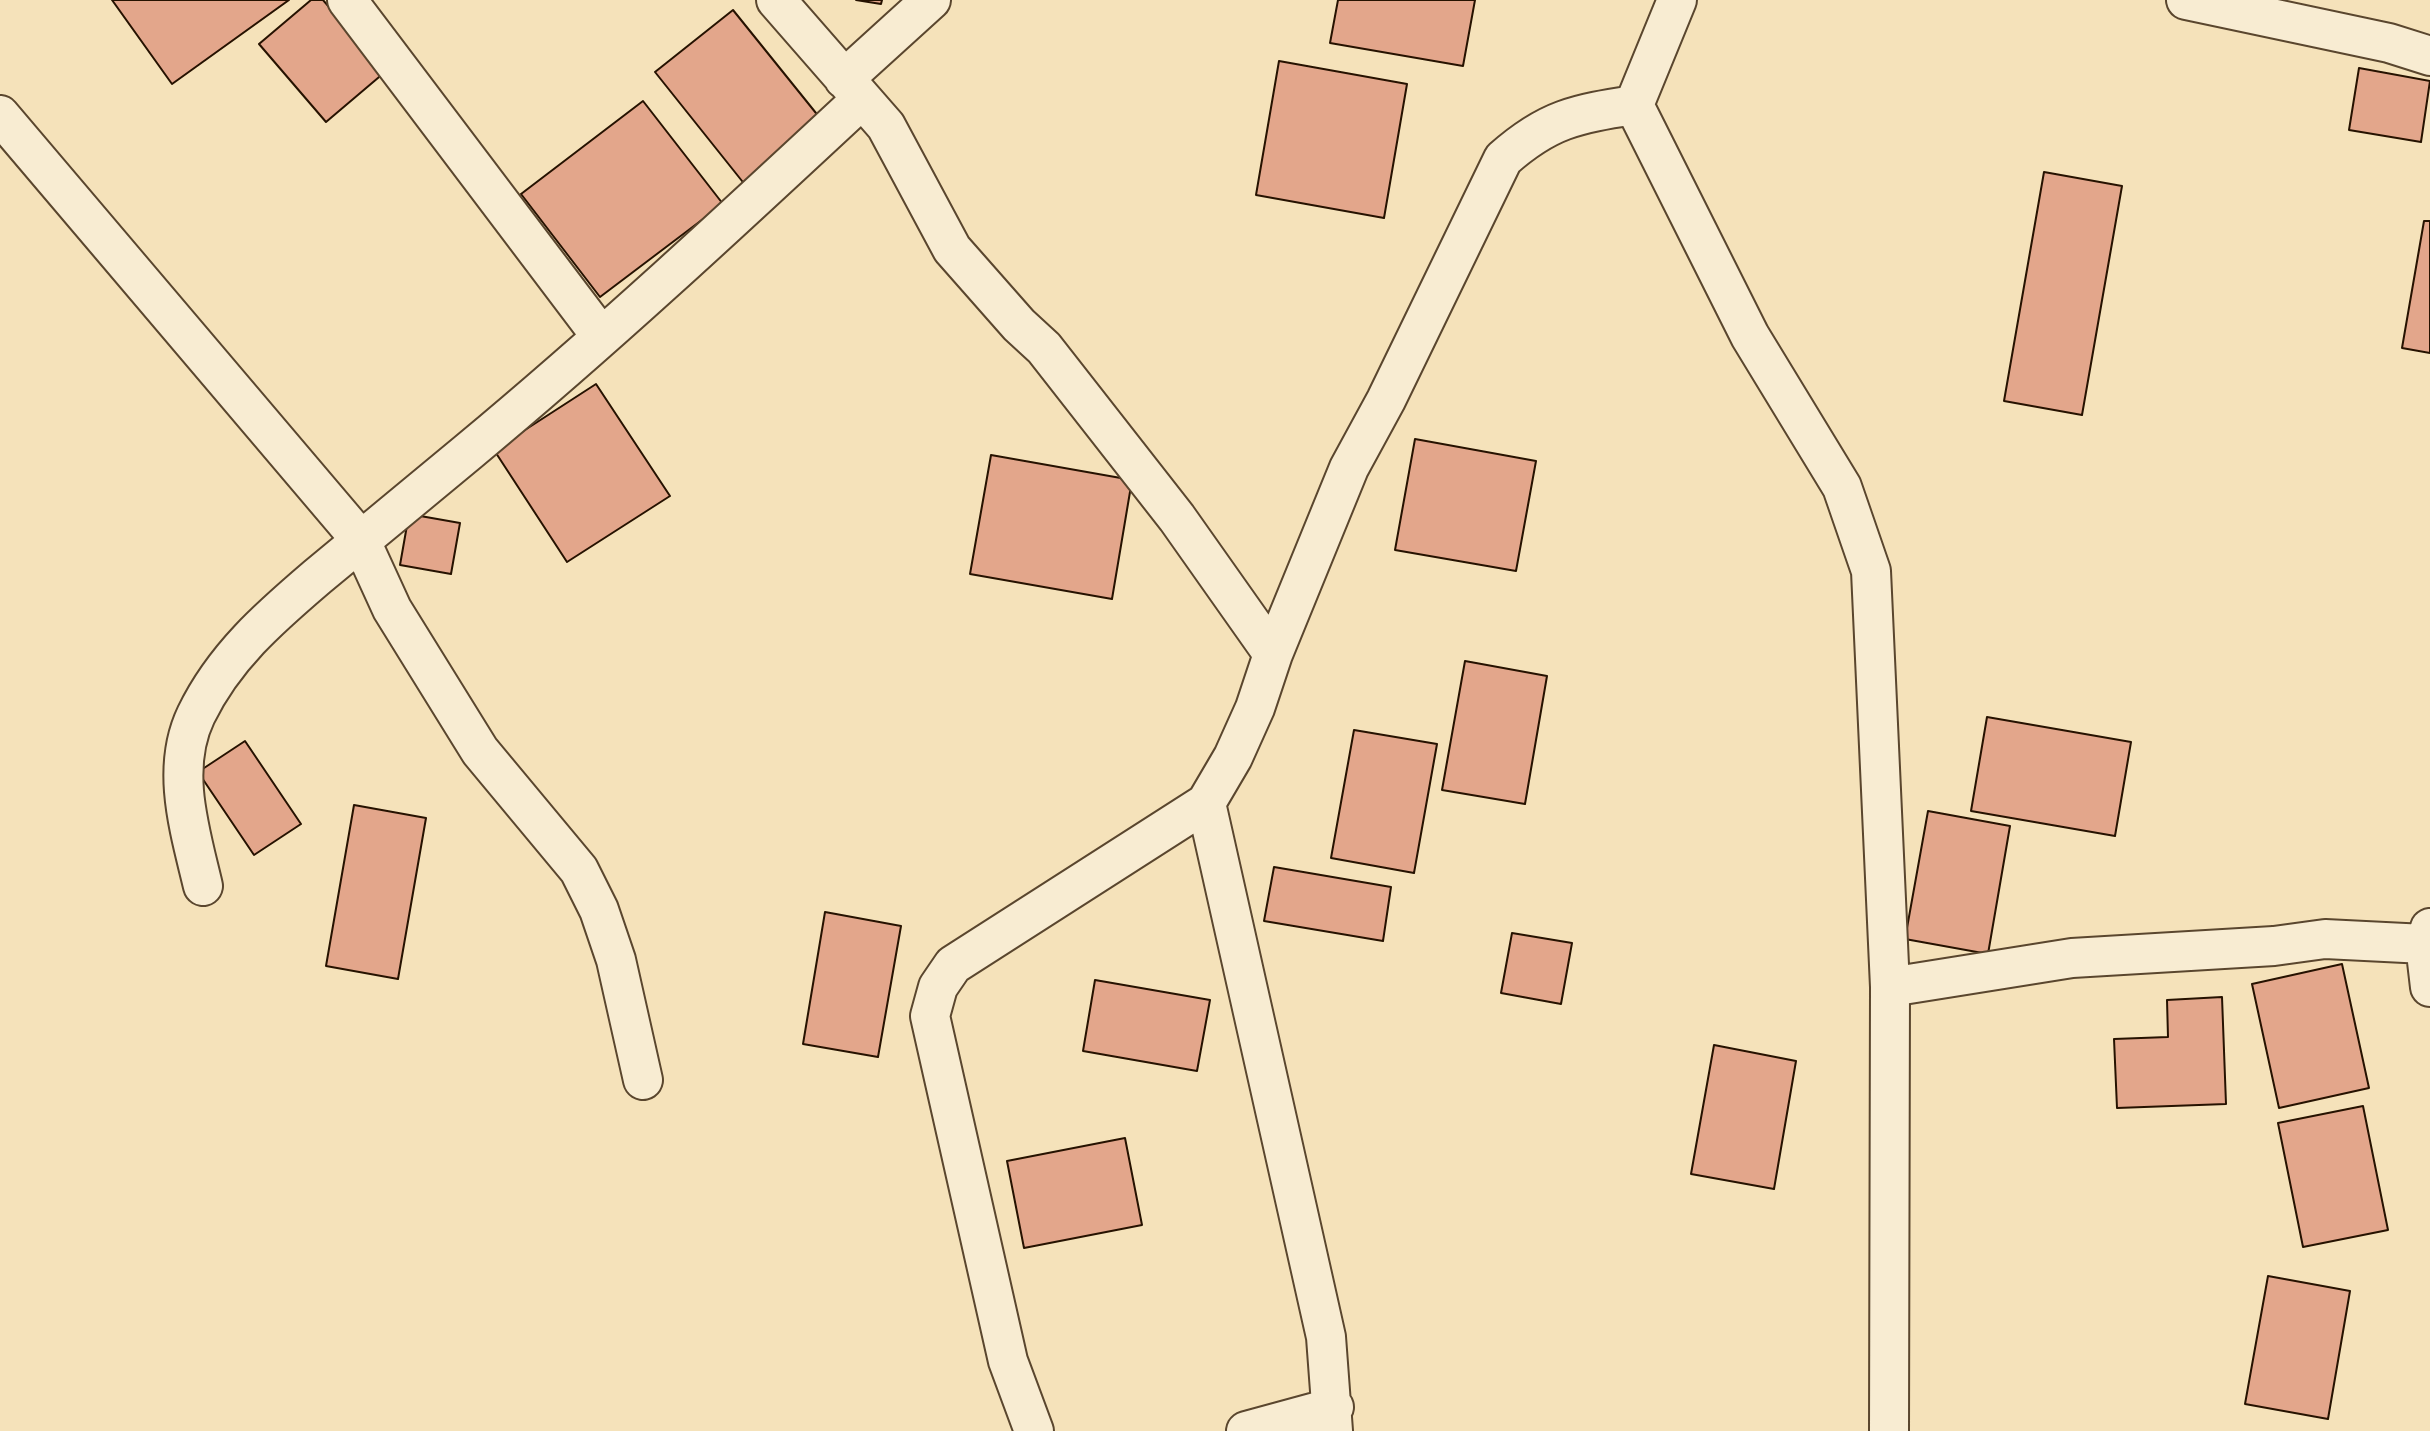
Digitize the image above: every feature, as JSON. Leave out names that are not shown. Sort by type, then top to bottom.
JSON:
[{"type":"street","points":[[347,0],[601,336]]},
{"type":"street","points":[[776,0],[897,144],[935,223],[952,249],[1019,325],[1044,348],[1177,518],[1273,654]]},
{"type":"street","points":[[203,886],[186,809],[186,745],[195,716],[218,677],[243,643],[360,539],[469,452],[714,237],[853,89],[931,0]]},
{"type":"street","points":[[1677,0],[1634,105],[1750,336],[1842,487],[1871,571],[1890,987],[1889,1431]]},
{"type":"street","points":[[2186,0],[2389,43],[2430,56]]},
{"type":"street","points":[[1034,1431],[1008,1361],[930,1016],[938,986],[953,965],[1206,803],[1233,757],[1255,708],[1273,654],[1349,468],[1392,388],[1503,159],[1531,134],[1576,114],[1634,105]]},
{"type":"street","points":[[0,115],[360,539],[392,608],[480,751],[579,870],[599,910],[616,960],[643,1080]]},
{"type":"street","points":[[1206,803],[1326,1337],[1334,1419],[1246,1431]]},
{"type":"street","points":[[1890,987],[2072,958],[2274,946],[2325,939],[2428,936],[2430,987]]},
{"type":"building","points":[[112,0],[289,0],[172,84]]},
{"type":"building","points":[[311,0],[323,0],[385,72],[326,122],[259,44]]},
{"type":"building","points":[[856,0],[882,0],[881,4]]},
{"type":"building","points":[[1338,0],[1475,0],[1463,66],[1330,43]]},
{"type":"building","points":[[733,10],[824,123],[746,186],[655,72]]},
{"type":"building","points":[[1279,61],[1407,84],[1384,218],[1256,195]]},
{"type":"building","points":[[2359,68],[2430,81],[2421,142],[2349,130]]},
{"type":"building","points":[[643,101],[723,204],[600,297],[521,194]]},
{"type":"building","points":[[2044,172],[2122,186],[2082,415],[2004,401]]},
{"type":"building","points":[[2424,221],[2430,221],[2430,353],[2402,348]]},
{"type":"building","points":[[596,384],[670,496],[567,562],[494,450]]},
{"type":"building","points":[[1415,439],[1536,461],[1516,571],[1395,550]]},
{"type":"building","points":[[991,455],[1132,480],[1112,599],[970,574]]},
{"type":"building","points":[[409,514],[460,523],[451,574],[400,565]]},
{"type":"building","points":[[1465,661],[1547,676],[1525,804],[1442,790]]},
{"type":"building","points":[[1987,717],[2131,742],[2115,836],[1971,811]]},
{"type":"building","points":[[1354,730],[1437,744],[1414,873],[1331,858]]},
{"type":"building","points":[[245,741],[301,824],[254,855],[198,772]]},
{"type":"building","points":[[354,805],[426,818],[398,979],[326,966]]},
{"type":"building","points":[[1928,811],[2010,826],[1988,954],[1905,939]]},
{"type":"building","points":[[1274,867],[1391,887],[1383,941],[1264,921]]},
{"type":"building","points":[[825,912],[901,926],[878,1057],[803,1044]]},
{"type":"building","points":[[1512,933],[1572,943],[1561,1004],[1501,993]]},
{"type":"building","points":[[2342,964],[2369,1088],[2279,1108],[2252,984]]},
{"type":"building","points":[[1095,980],[1210,1000],[1197,1071],[1083,1051]]},
{"type":"building","points":[[2222,997],[2226,1104],[2117,1108],[2114,1039],[2168,1037],[2167,1000]]},
{"type":"building","points":[[1714,1045],[1796,1061],[1774,1189],[1691,1174]]},
{"type":"building","points":[[2363,1106],[2388,1230],[2303,1247],[2278,1123]]},
{"type":"building","points":[[1125,1138],[1142,1225],[1024,1248],[1007,1161]]},
{"type":"building","points":[[2268,1276],[2350,1291],[2328,1419],[2245,1404]]}]
